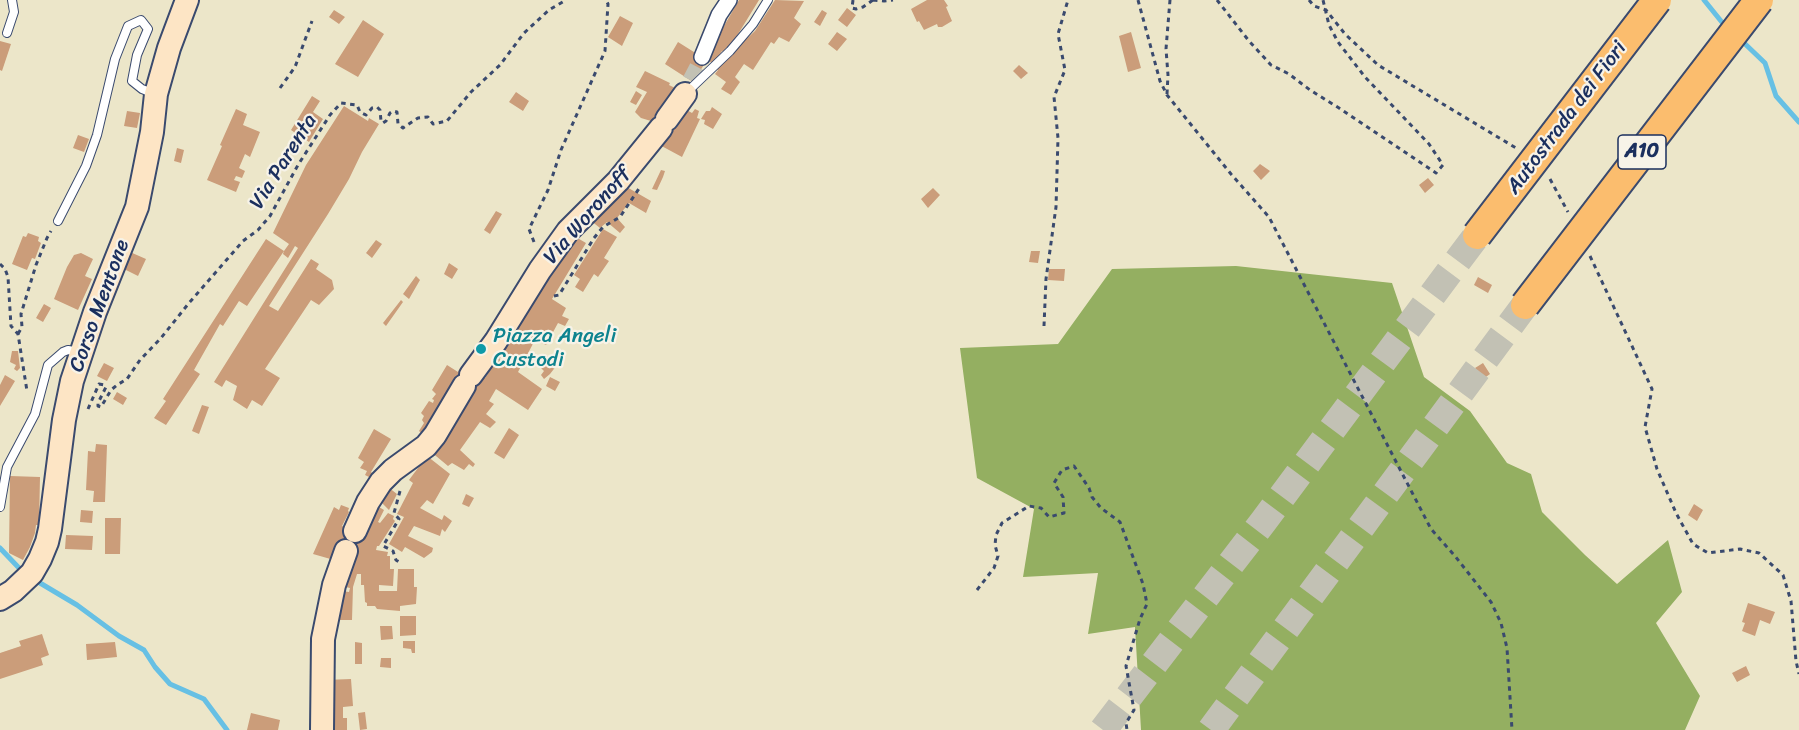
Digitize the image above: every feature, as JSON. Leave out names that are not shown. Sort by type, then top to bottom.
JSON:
[{"type":"highway","name":"Autostrada dei Fiori","points":[[1477,235],[1657,0]]},
{"type":"highway","name":"A10","points":[[1525,305],[1759,0]]},
{"type":"street","name":"Corso Mentone","points":[[0,599],[14,591],[32,573],[47,542],[64,420],[81,353],[137,207],[150,143],[156,94],[169,48],[187,0]]},
{"type":"street","points":[[702,57],[719,15],[729,0]]},
{"type":"street","name":"Via Woronoff","points":[[322,730],[323,639],[334,585],[350,541],[368,502],[393,470],[426,446],[435,435],[540,270],[568,231],[618,181],[640,155],[688,87]]},
{"type":"lane","points":[[7,33],[14,12],[12,0]]},
{"type":"lane","name":"Via Woronoff","points":[[688,87],[730,51],[753,24],[768,0]]},
{"type":"lane","points":[[58,221],[86,166],[97,135],[115,59],[128,26],[141,20],[148,29],[137,56],[132,81],[142,89],[156,94]]},
{"type":"lane","points":[[0,507],[7,467],[35,414],[48,365],[68,350],[81,353]]},
{"type":"path","name":"Via Parenta","points":[[84,418],[99,384],[106,387],[98,403],[101,407],[111,390],[128,380],[140,360],[161,338],[183,309],[236,249],[270,216],[298,165],[341,103],[357,105],[360,112],[366,115],[377,106],[383,123],[390,113],[397,112],[398,124],[403,128],[418,118],[428,117],[433,124],[447,121],[471,92],[500,65],[524,33],[549,10],[566,0]]},
{"type":"path","points":[[532,248],[534,241],[529,230],[548,190],[561,150],[605,51],[609,4],[606,0]]},
{"type":"path","points":[[853,0],[852,8],[856,9],[873,0],[884,2],[893,0]]},
{"type":"path","points":[[1044,327],[1046,279],[1056,207],[1058,138],[1054,97],[1065,70],[1058,34],[1068,0]]},
{"type":"path","points":[[1138,0],[1160,81],[1167,95],[1269,217],[1431,529],[1491,602],[1501,623],[1507,648],[1512,730]]},
{"type":"path","points":[[1167,95],[1166,49],[1170,0]]},
{"type":"path","points":[[1217,0],[1249,41],[1272,65],[1289,74],[1436,173],[1443,165],[1429,144],[1365,77],[1338,42],[1329,25],[1323,0]]},
{"type":"path","points":[[280,88],[295,67],[312,21]]},
{"type":"path","points":[[554,296],[559,295],[594,238],[603,227],[620,217],[638,191],[646,172],[644,159],[640,155]]},
{"type":"path","points":[[18,334],[22,327],[21,314],[36,265],[47,238],[58,221]]},
{"type":"path","points":[[0,264],[8,277],[11,326],[18,334],[26,388],[35,414]]},
{"type":"path","points":[[977,590],[994,568],[998,556],[994,545],[1002,523],[1029,506],[1041,508],[1049,517],[1064,513],[1064,497],[1054,483],[1062,470],[1074,466],[1101,508],[1120,522],[1143,584],[1147,604],[1140,619],[1126,666],[1134,710],[1126,723],[1127,730]]},
{"type":"path","points":[[401,489],[394,513],[399,519],[383,546],[393,551],[396,560],[402,564]]},
{"type":"path","points":[[1693,544],[1708,553],[1740,549],[1760,553],[1783,575],[1791,601],[1799,674]]},
{"type":"green space","points":[[1236,266],[1392,283],[1424,377],[1470,411],[1507,463],[1531,474],[1542,512],[1585,555],[1617,584],[1668,540],[1682,592],[1656,623],[1700,696],[1685,730],[1141,730],[1135,627],[1088,634],[1098,573],[1023,577],[1034,509],[977,478],[960,348],[1058,344],[1112,269]]},
{"type":"building","points":[[739,0],[759,0],[735,39],[725,53],[722,51],[714,64],[707,60],[693,82],[665,64],[678,42],[705,59]]},
{"type":"building","points":[[775,0],[804,1],[794,18],[801,24],[789,42],[779,37],[774,44],[771,42],[753,70],[744,64],[735,77],[740,82],[731,95],[721,89],[726,82],[715,74],[718,70],[715,68],[755,31]]},
{"type":"building","points":[[927,0],[944,0],[952,21],[942,27],[938,27],[937,24],[924,30],[911,9]]},
{"type":"building","points":[[847,8],[856,15],[847,27],[838,20]]},
{"type":"building","points":[[334,10],[345,17],[339,24],[329,17]]},
{"type":"building","points":[[822,10],[827,13],[820,26],[814,22]]},
{"type":"building","points":[[620,16],[633,23],[622,46],[608,37]]},
{"type":"building","points":[[363,20],[384,34],[358,77],[335,64]]},
{"type":"building","points":[[837,32],[847,39],[837,51],[828,44]]},
{"type":"building","points":[[1131,32],[1141,68],[1128,72],[1119,36]]},
{"type":"building","points":[[0,41],[11,44],[2,71],[0,70]]},
{"type":"building","points":[[1019,65],[1028,73],[1021,79],[1013,71]]},
{"type":"building","points":[[645,71],[677,89],[685,109],[692,113],[695,109],[699,111],[697,118],[700,119],[682,157],[656,143],[664,130],[651,121],[641,118],[635,112],[647,92],[636,87]]},
{"type":"building","points":[[636,91],[642,95],[636,105],[630,102]]},
{"type":"building","points":[[516,92],[529,101],[523,111],[509,102]]},
{"type":"building","points":[[312,96],[320,101],[313,112],[323,119],[309,142],[291,130]]},
{"type":"building","points":[[344,106],[368,121],[369,118],[379,124],[328,214],[269,306],[278,311],[311,259],[319,264],[316,269],[332,280],[334,289],[319,305],[311,300],[265,369],[280,378],[262,406],[252,400],[247,409],[233,400],[237,386],[226,380],[222,387],[214,382],[298,248],[295,246],[288,258],[283,254],[289,244],[273,233],[306,165]]},
{"type":"building","points":[[712,107],[722,114],[713,129],[704,124],[705,120],[701,119]]},
{"type":"building","points":[[236,109],[247,114],[243,125],[260,132],[250,157],[245,154],[239,168],[245,171],[242,178],[236,176],[234,180],[240,182],[236,192],[207,180]]},
{"type":"building","points":[[127,111],[140,113],[137,128],[124,126]]},
{"type":"building","points":[[78,135],[89,139],[84,152],[73,148]]},
{"type":"building","points":[[177,148],[184,150],[181,163],[174,161]]},
{"type":"building","points":[[1260,164],[1270,171],[1261,180],[1253,171]]},
{"type":"building","points":[[661,170],[665,171],[657,190],[652,189]]},
{"type":"building","points":[[1428,178],[1434,185],[1425,193],[1419,185]]},
{"type":"building","points":[[625,186],[651,201],[646,213],[629,203],[617,218],[625,227],[620,233],[607,222],[600,228],[590,220]]},
{"type":"building","points":[[933,188],[940,195],[928,208],[921,199]]},
{"type":"building","points":[[496,211],[502,214],[490,234],[484,230]]},
{"type":"building","points":[[603,229],[617,237],[604,258],[609,261],[598,277],[594,274],[583,292],[575,287],[580,279],[574,275]]},
{"type":"building","points":[[28,233],[39,237],[38,241],[41,243],[35,259],[32,258],[27,270],[12,264],[23,236],[26,237]]},
{"type":"building","points":[[574,236],[586,243],[552,299],[566,308],[562,316],[569,319],[565,326],[558,323],[546,345],[535,340],[518,372],[542,389],[528,410],[496,389],[489,401],[494,404],[486,414],[496,422],[490,428],[480,422],[460,450],[475,464],[473,467],[469,464],[464,470],[452,463],[448,466],[430,451],[472,397],[464,392],[425,436],[419,431],[424,423],[422,420],[424,416],[421,413],[429,401],[433,403],[432,399],[436,394],[432,390],[447,365],[458,372],[460,368],[473,377],[476,372],[485,378],[498,358],[506,364],[509,360],[499,354]]},
{"type":"building","points":[[266,239],[284,251],[247,306],[239,301],[223,326],[220,324],[194,370],[200,374],[166,425],[154,418],[166,401],[163,399]]},
{"type":"building","points":[[376,240],[382,244],[372,258],[366,253]]},
{"type":"building","points":[[1031,251],[1040,251],[1038,263],[1029,262]]},
{"type":"building","points":[[130,252],[146,259],[138,276],[122,268]]},
{"type":"building","points":[[81,253],[93,259],[85,276],[92,279],[78,310],[54,299],[74,255]]},
{"type":"building","points":[[449,263],[458,269],[452,279],[444,274]]},
{"type":"building","points":[[1049,269],[1065,269],[1064,281],[1048,280]]},
{"type":"building","points":[[416,276],[420,280],[409,299],[403,294]]},
{"type":"building","points":[[1478,277],[1492,285],[1488,293],[1474,285]]},
{"type":"building","points":[[401,300],[403,302],[386,326],[383,323]]},
{"type":"building","points":[[44,304],[51,308],[43,322],[36,318]]},
{"type":"building","points":[[12,351],[18,351],[20,368],[17,371],[14,369],[16,365],[10,362]]},
{"type":"building","points":[[547,356],[557,365],[544,379],[541,375],[544,371],[539,366]]},
{"type":"building","points":[[104,363],[114,368],[107,381],[97,376]]},
{"type":"building","points":[[1483,363],[1490,374],[1483,379],[1475,368]]},
{"type":"building","points":[[5,375],[15,381],[0,406],[0,385]]},
{"type":"building","points":[[550,377],[560,382],[555,391],[546,386]]},
{"type":"building","points":[[117,392],[127,398],[123,405],[113,399]]},
{"type":"building","points":[[202,405],[209,407],[199,434],[192,431]]},
{"type":"building","points":[[509,428],[519,435],[504,459],[494,453]]},
{"type":"building","points":[[374,429],[391,439],[371,472],[373,474],[371,478],[365,475],[367,471],[360,468],[364,462],[358,458]]},
{"type":"building","points":[[96,444],[107,445],[105,502],[93,502],[94,491],[86,490],[88,451],[95,452]]},
{"type":"building","points":[[427,456],[450,474],[433,504],[427,500],[420,508],[442,520],[444,515],[452,521],[445,532],[442,529],[440,536],[414,526],[408,536],[433,548],[432,552],[424,558],[405,547],[402,552],[389,544],[404,517],[397,514],[413,483],[409,480]]},
{"type":"building","points":[[10,476],[40,477],[39,525],[36,525],[30,547],[23,560],[9,553]]},
{"type":"building","points":[[384,484],[397,494],[389,510],[375,496]]},
{"type":"building","points":[[466,494],[474,498],[469,507],[462,504]]},
{"type":"building","points":[[374,504],[384,510],[378,522],[380,523],[388,513],[394,516],[395,521],[376,550],[388,552],[387,556],[390,556],[390,569],[394,569],[393,586],[379,585],[379,591],[397,591],[398,569],[414,569],[414,587],[417,587],[416,604],[400,606],[400,611],[367,606],[364,585],[361,585],[361,574],[357,574],[353,587],[352,620],[335,620],[336,590],[349,592],[350,588],[341,586],[334,560],[313,554],[334,507],[339,510],[341,505],[349,508],[342,526],[361,533]]},
{"type":"building","points":[[1694,504],[1703,510],[1697,521],[1688,515]]},
{"type":"building","points":[[81,510],[93,511],[92,523],[80,522]]},
{"type":"building","points":[[105,518],[121,518],[120,554],[105,554]]},
{"type":"building","points":[[66,535],[93,536],[92,550],[65,549]]},
{"type":"building","points":[[1748,603],[1775,612],[1770,624],[1760,620],[1755,636],[1742,631],[1745,623],[1742,622]]},
{"type":"building","points":[[400,616],[416,616],[416,635],[400,636]]},
{"type":"building","points":[[380,626],[392,626],[393,639],[381,640]]},
{"type":"building","points":[[42,634],[49,655],[41,658],[43,665],[0,679],[0,653],[21,646],[19,641]]},
{"type":"building","points":[[403,641],[415,641],[415,653],[412,653],[411,649],[403,648]]},
{"type":"building","points":[[115,642],[117,657],[87,660],[86,644]]},
{"type":"building","points":[[355,642],[362,643],[362,664],[355,664]]},
{"type":"building","points":[[381,658],[391,658],[391,668],[380,667]]},
{"type":"building","points":[[1746,666],[1750,675],[1737,682],[1732,673]]},
{"type":"building","points":[[351,679],[353,706],[343,707],[343,718],[347,718],[347,730],[325,730],[325,680]]},
{"type":"building","points":[[365,712],[367,729],[360,730],[358,713]]},
{"type":"building","points":[[251,713],[280,720],[278,730],[247,730]]},
{"type":"waterway","points":[[1704,0],[1725,26]]},
{"type":"waterway","points":[[1742,41],[1765,63],[1776,96],[1799,122]]},
{"type":"waterway","points":[[0,548],[19,568]]},
{"type":"waterway","points":[[40,583],[144,650],[170,684],[204,699],[227,730]]},
{"type":"tunnel","points":[[690,80],[702,57]]},
{"type":"tunnel","points":[[1103,730],[1263,522],[1477,235]]},
{"type":"tunnel","points":[[1211,730],[1525,305]]},
{"type":"place","name":"Piazza Angeli Custodi","points":[[481,349]]}]
